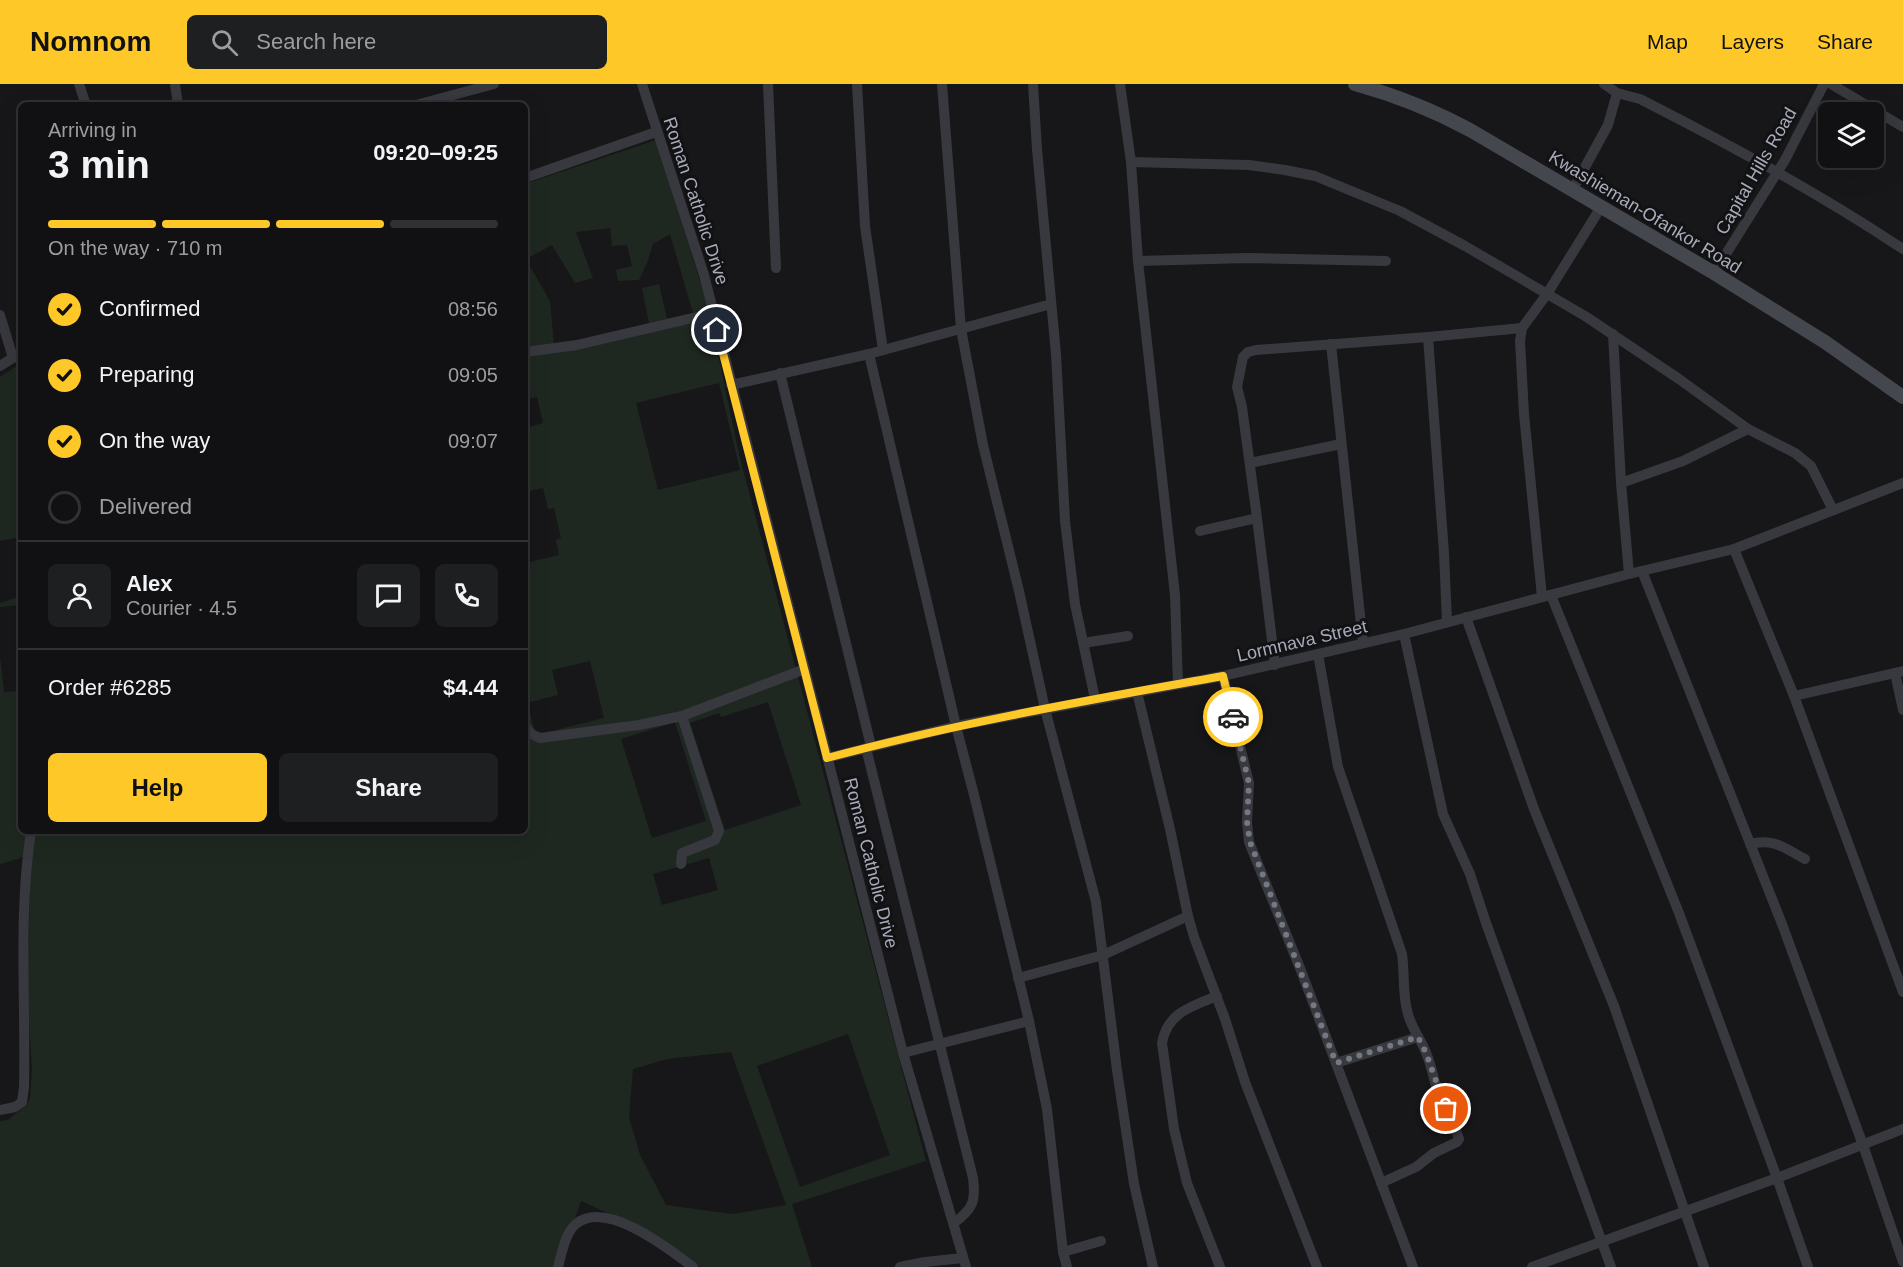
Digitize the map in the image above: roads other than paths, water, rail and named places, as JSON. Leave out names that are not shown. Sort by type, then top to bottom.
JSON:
[{"type":"main road","name":"Kwashieman-Ofankor Road","points":[[1355,84],[1389,93],[1447,117],[1714,273],[1825,342],[1903,397]]},
{"type":"street","points":[[79,84],[85,102]]},
{"type":"street","points":[[175,84],[178,102]]},
{"type":"street","points":[[427,102],[494,84]]},
{"type":"street","name":"Roman Catholic Drive","points":[[642,84],[714,313],[903,1053],[964,1262]]},
{"type":"street","points":[[768,84],[776,268]]},
{"type":"street","points":[[857,84],[865,226],[883,350]]},
{"type":"street","points":[[942,84],[961,329],[983,444],[1045,708],[1096,902],[1134,1184],[1153,1267]]},
{"type":"street","points":[[1033,84],[1056,354],[1065,521],[1075,604],[1095,699]]},
{"type":"street","points":[[1120,84],[1131,162],[1138,261],[1178,622],[1178,684]]},
{"type":"street","points":[[1604,84],[1617,93],[1640,99],[1778,172],[1853,216],[1903,249]]},
{"type":"street","name":"Capital Hills Road","points":[[1714,273],[1778,172],[1824,84]]},
{"type":"street","points":[[1831,84],[1903,127]]},
{"type":"street","points":[[1573,189],[1608,125],[1617,93]]},
{"type":"street","points":[[528,177],[656,132]]},
{"type":"street","points":[[1131,162],[1249,165],[1285,170],[1315,176],[1400,211],[1465,246],[1613,334],[1748,429],[1782,445],[1806,461],[1816,473],[1833,510]]},
{"type":"street","points":[[1601,207],[1547,294],[1522,328],[1520,341],[1524,414],[1547,596],[1679,913],[1808,1267]]},
{"type":"street","points":[[1138,261],[1248,258],[1386,261]]},
{"type":"street","points":[[731,385],[869,354],[1051,304]]},
{"type":"street","points":[[528,352],[577,345],[714,313]]},
{"type":"street","points":[[0,315],[17,356],[0,366]]},
{"type":"street","points":[[1275,665],[1250,463],[1238,387],[1243,357],[1248,352],[1256,350],[1522,328]]},
{"type":"street","points":[[1613,334],[1621,483],[1629,574]]},
{"type":"street","points":[[1428,337],[1447,622]]},
{"type":"street","points":[[1331,344],[1363,643]]},
{"type":"street","points":[[869,354],[956,726],[975,795],[1029,1021],[1047,1108],[1063,1252],[1067,1267]]},
{"type":"street","points":[[780,373],[939,1044],[973,1178],[975,1195],[968,1211],[954,1223]]},
{"type":"street","points":[[1621,483],[1683,461],[1748,429]]},
{"type":"street","points":[[1250,463],[1341,444]]},
{"type":"street","name":"Lormnava Street","points":[[827,758],[956,726],[1223,676],[1404,634],[1629,574],[1734,549],[1903,483]]},
{"type":"street","points":[[1200,531],[1257,518]]},
{"type":"street","points":[[1734,549],[1794,696],[1903,992]]},
{"type":"street","points":[[1642,571],[1750,844],[1863,1145],[1903,1262]]},
{"type":"street","points":[[1466,617],[1534,809],[1602,974],[1704,1267]]},
{"type":"street","points":[[1404,634],[1443,814],[1470,874],[1611,1267]]},
{"type":"street","points":[[1083,643],[1128,636]]},
{"type":"street","points":[[1318,654],[1338,767],[1401,954],[1404,968],[1405,1003],[1410,1022],[1426,1053],[1442,1100],[1453,1120],[1458,1141],[1434,1153],[1416,1167],[1382,1183]]},
{"type":"street","points":[[528,730],[533,735],[549,737],[639,726],[681,716],[805,669]]},
{"type":"street","points":[[1794,696],[1899,672],[1903,710]]},
{"type":"street","points":[[1223,676],[1249,783],[1247,822],[1250,842],[1413,1267]]},
{"type":"street","points":[[1137,692],[1188,916],[1245,1082],[1317,1267]]},
{"type":"street","points":[[681,716],[719,831],[715,840],[682,853],[681,864]]},
{"type":"street","points":[[0,1110],[15,1107],[22,1102],[24,1087],[23,968],[27,855],[30,834]]},
{"type":"street","points":[[1750,844],[1763,841],[1772,842],[1805,859]]},
{"type":"street","points":[[1018,978],[1103,955],[1188,916]]},
{"type":"street","points":[[1217,996],[1177,1014],[1165,1032],[1162,1043],[1176,1142],[1187,1183],[1220,1267]]},
{"type":"street","points":[[903,1053],[1029,1021]]},
{"type":"street","points":[[1336,1063],[1418,1037]]},
{"type":"street","points":[[1532,1267],[1777,1178],[1903,1129]]},
{"type":"street","points":[[558,1267],[569,1232],[574,1225],[582,1220],[599,1217],[648,1234],[693,1267]]},
{"type":"street","points":[[1063,1252],[1101,1241]]},
{"type":"street","points":[[900,1267],[925,1262],[964,1262]]}]
